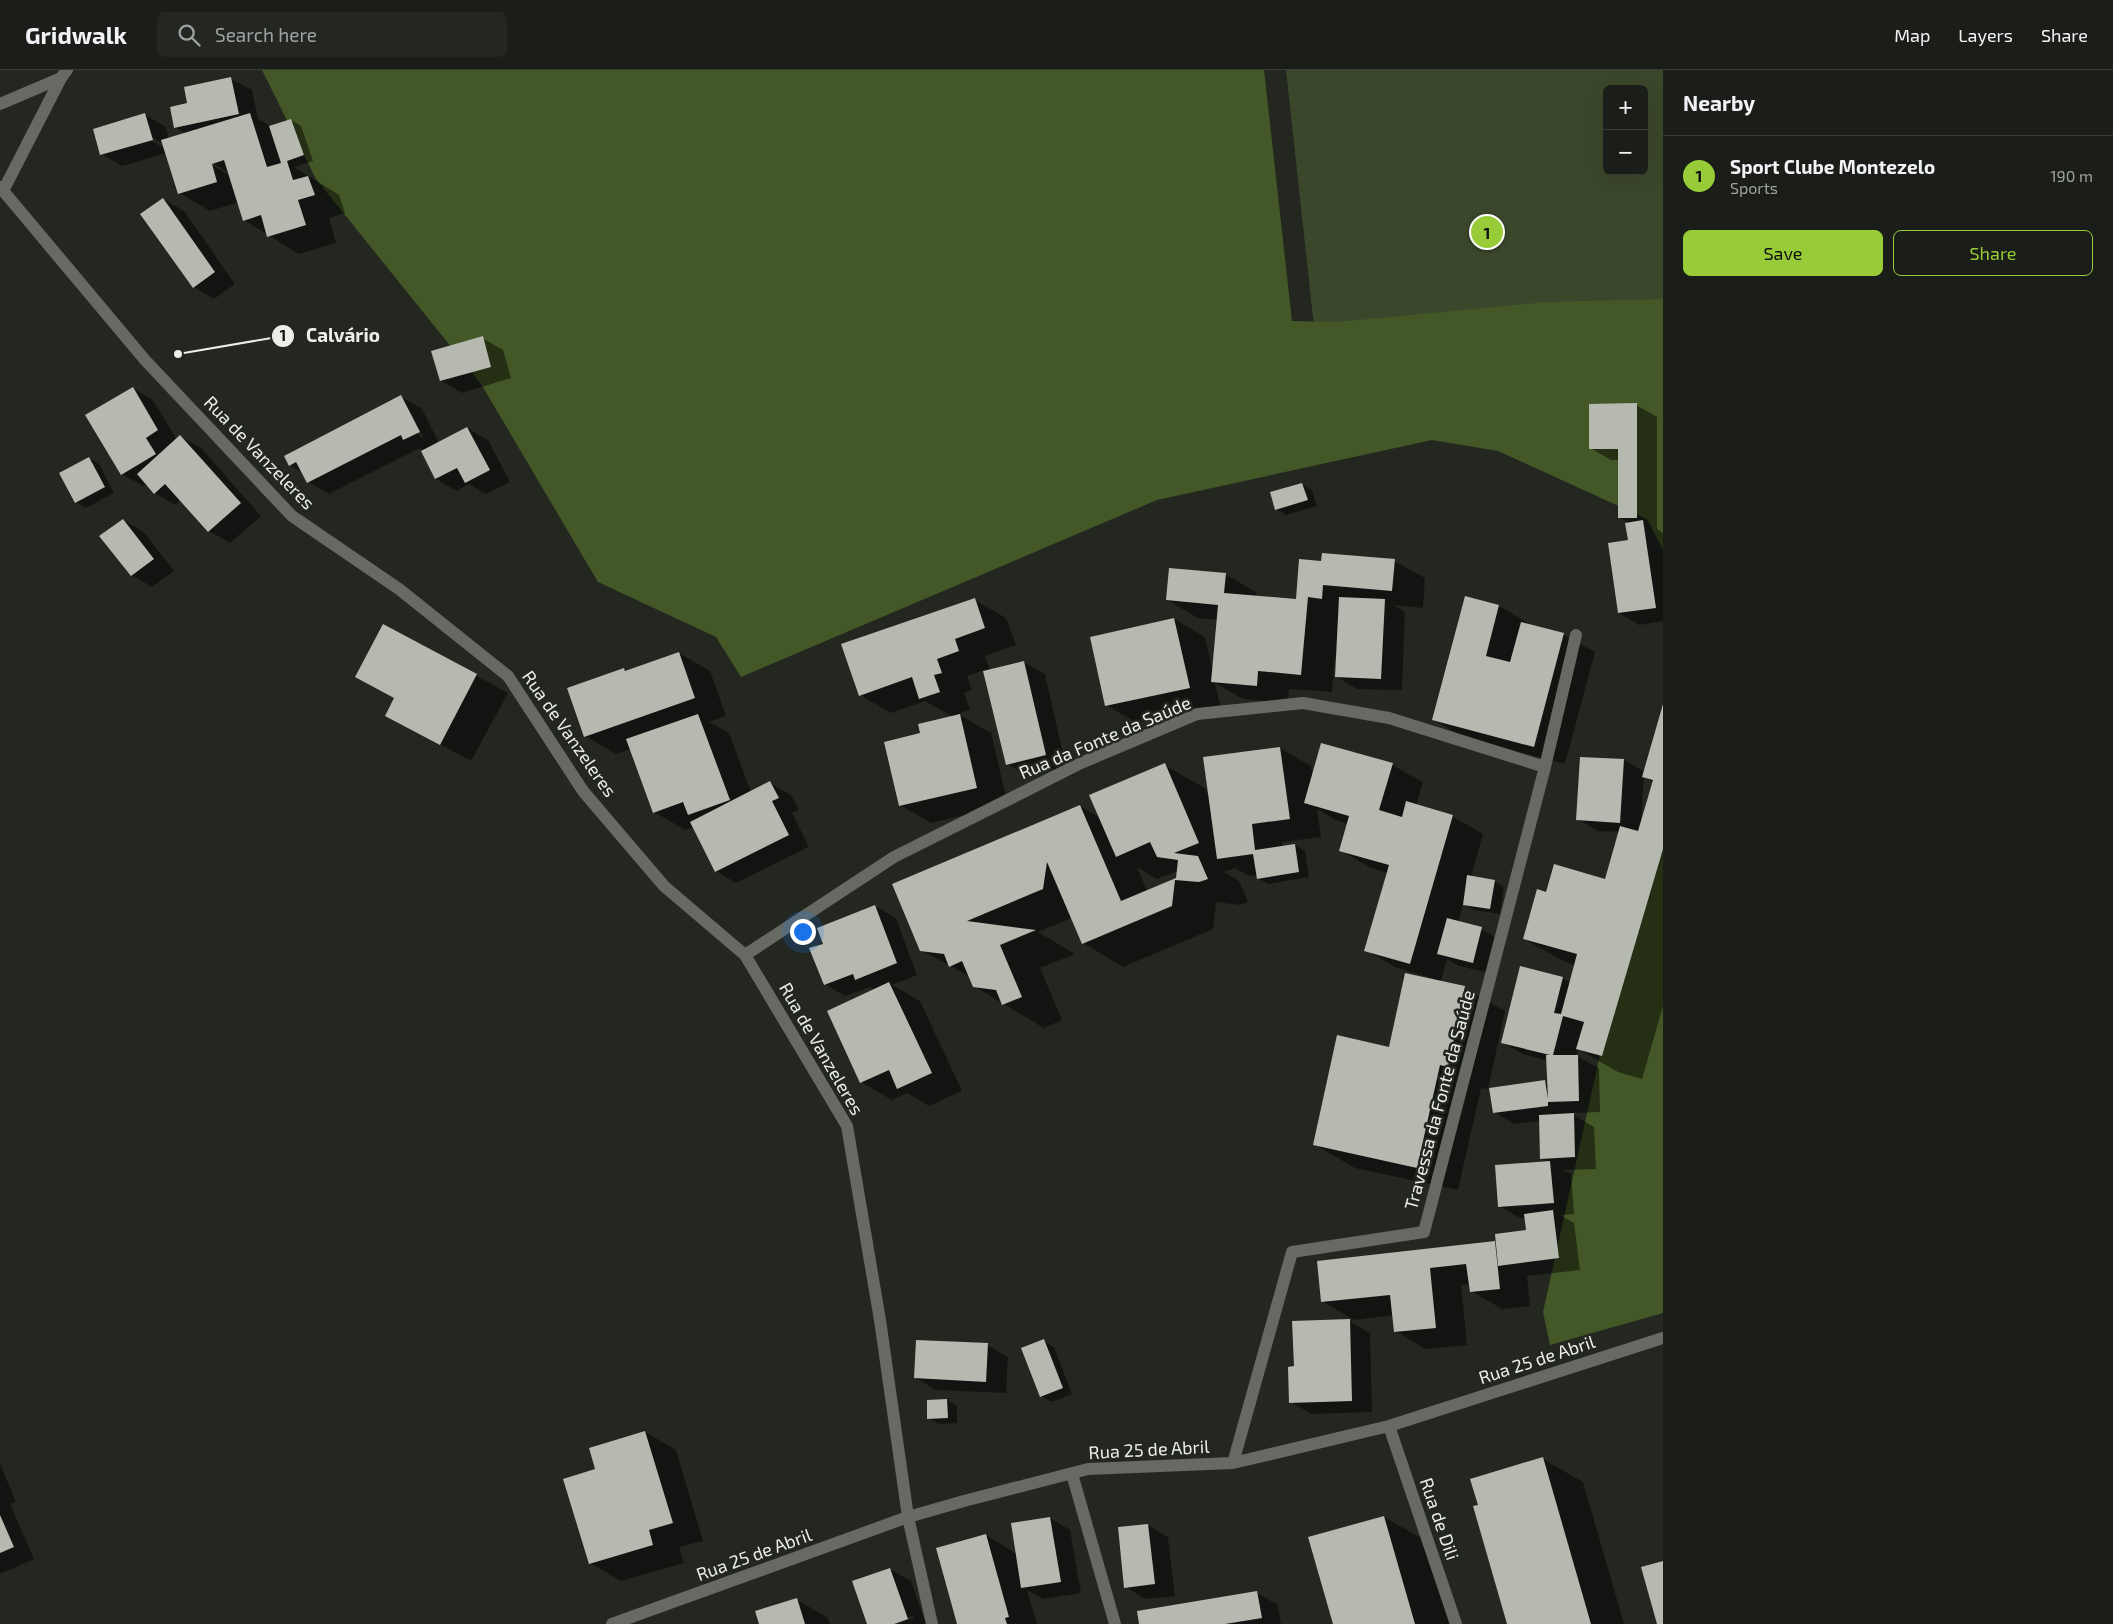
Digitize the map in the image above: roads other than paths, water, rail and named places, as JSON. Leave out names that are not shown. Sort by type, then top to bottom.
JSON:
[{"type":"street","points":[[0,104],[64,74]]},
{"type":"street","points":[[2,189],[64,74]]},
{"type":"street","name":"Rua de Vanzeleres","points":[[2,189],[145,360],[292,516],[399,589],[508,676],[583,791],[664,886],[745,955],[847,1126],[880,1320],[908,1518],[932,1624]]},
{"type":"street","name":"Travessa da Fonte da Saúde","points":[[1233,1463],[1292,1252],[1424,1232],[1545,767],[1576,635]]},
{"type":"street","name":"Rua da Fonte da Saúde","points":[[745,955],[894,857],[1081,763],[1197,714],[1303,703],[1389,718],[1545,767]]},
{"type":"street","name":"Rua 25 de Abril","points":[[612,1624],[908,1518],[1088,1469],[1233,1463],[1390,1426],[1663,1338]]},
{"type":"street","name":"Rua de Dili","points":[[1390,1426],[1456,1624]]},
{"type":"street","points":[[1072,1474],[1115,1624]]},
{"type":"place","name":"Sport Clube Montezelo","points":[[1487,232]]},
{"type":"place","name":"Calvário","points":[[178,354]]}]
